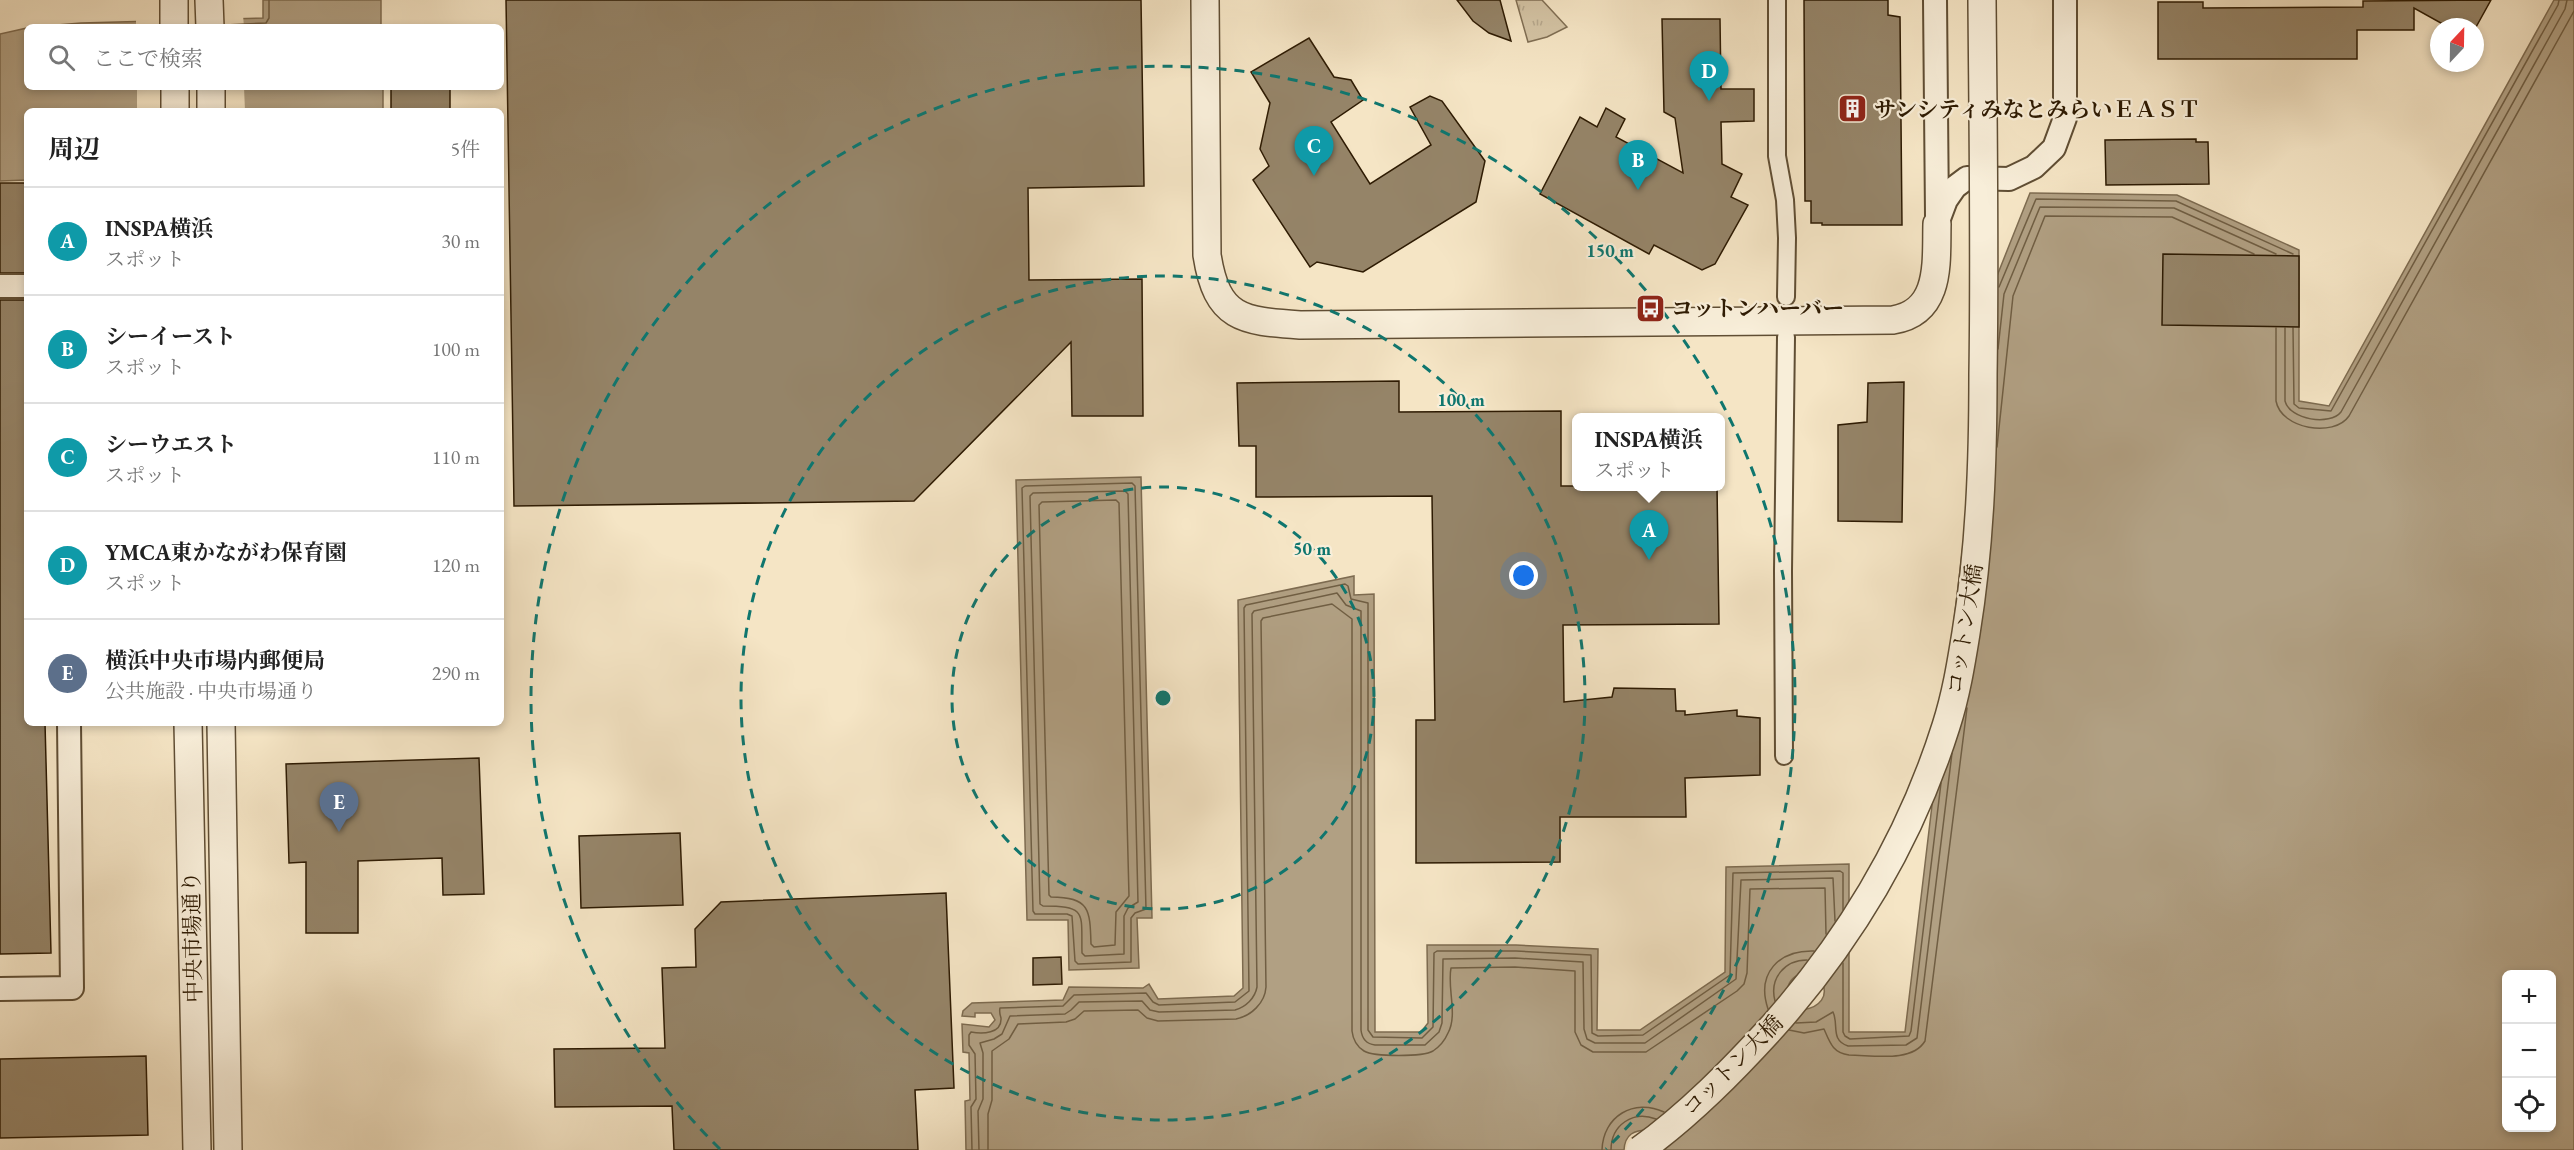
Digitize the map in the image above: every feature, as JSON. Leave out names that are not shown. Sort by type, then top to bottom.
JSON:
[{"type":"street","points":[[1205,0],[1207,255],[1210,280],[1221,301],[1236,312],[1254,320],[1300,325],[1893,320],[1911,313],[1926,300],[1936,277],[1935,0]]},
{"type":"street","points":[[1777,0],[1777,156],[1785,200],[1788,238],[1786,297]]},
{"type":"street","name":"コットン大橋","points":[[1640,1150],[1693,1107],[1742,1061],[1810,982],[1853,921],[1894,855],[1922,794],[1947,723],[1959,674],[1975,573],[1983,465],[1982,0]]},
{"type":"street","points":[[1937,224],[1946,200],[1967,178],[2009,179],[2034,167],[2054,148],[2065,118],[2065,0]]},
{"type":"street","points":[[175,90],[175,108]]},
{"type":"street","points":[[211,90],[211,108]]},
{"type":"street","points":[[1936,137],[1967,178]]},
{"type":"street","points":[[0,286],[24,286]]},
{"type":"street","points":[[1784,756],[1783,571],[1786,337]]},
{"type":"street","points":[[0,989],[72,988],[69,726]]},
{"type":"street","name":"中央市場通り","points":[[188,726],[197,1150]]},
{"type":"street","name":"中央市場通り","points":[[221,726],[228,1150]]},
{"type":"green space","points":[[1516,0],[1542,0],[1567,27],[1547,37],[1528,42]]},
{"type":"water","points":[[263,0],[381,0],[381,24],[69,24],[81,23],[263,18]]},
{"type":"water","points":[[2554,0],[2574,0],[2574,1150],[1662,1150],[1649,1130],[1631,1134],[1626,1140],[1624,1150],[966,1150],[965,1101],[970,1100],[969,1053],[963,1052],[962,1024],[989,1027],[995,1020],[991,1013],[975,1013],[975,1017],[962,1016],[963,1011],[972,1003],[1063,1000],[1069,987],[1143,988],[1149,984],[1158,999],[1234,996],[1243,988],[1238,600],[1354,576],[1354,595],[1374,594],[1375,1032],[1421,1032],[1428,1023],[1427,945],[1516,945],[1598,949],[1597,1030],[1640,1030],[1725,972],[1726,867],[1849,864],[1849,1032],[1905,1032],[1991,291],[2030,193],[2177,195],[2299,250],[2299,401],[2329,406]],"holes":[[[1802,974],[1820,979],[1824,996],[1814,1007],[1802,1010],[1787,994],[1788,987],[1795,977]]]},
{"type":"water","points":[[24,29],[24,90],[383,90],[383,108],[24,108],[24,180],[0,181],[0,34]]},
{"type":"water","points":[[1141,477],[1152,918],[1137,918],[1139,968],[1069,970],[1068,920],[1027,920],[1016,480]]},
{"type":"pier","points":[[243,15],[244,24],[136,24],[136,18]]},
{"type":"pier","points":[[137,90],[244,90],[245,108],[137,108]]},
{"type":"building","points":[[506,0],[1141,0],[1144,186],[1028,188],[1029,280],[1142,279],[1143,416],[1072,416],[1071,342],[914,501],[514,506]]},
{"type":"building","points":[[1457,0],[1500,0],[1511,41],[1489,33],[1473,21]]},
{"type":"building","name":"サンシティみなとみらいＥＡＳＴ","points":[[1804,0],[1888,0],[1888,15],[1900,17],[1902,225],[1811,223],[1811,201],[1805,201]]},
{"type":"building","points":[[2491,0],[2481,18],[2432,18],[2414,8],[2414,30],[2357,30],[2357,59],[2158,59],[2158,2],[2203,2],[2203,8],[2363,7],[2363,1]]},
{"type":"building","points":[[1662,19],[1720,19],[1721,89],[1754,89],[1754,121],[1721,122],[1722,164],[1742,174],[1731,197],[1748,205],[1715,264],[1702,270],[1654,245],[1649,254],[1540,194],[1580,117],[1597,127],[1606,108],[1625,119],[1616,137],[1683,173],[1675,118],[1664,112]]},
{"type":"building","points":[[1309,38],[1334,77],[1351,80],[1363,100],[1331,122],[1370,184],[1431,145],[1410,107],[1430,96],[1442,101],[1485,161],[1476,202],[1363,272],[1317,262],[1310,267],[1253,180],[1269,166],[1260,149],[1270,103],[1251,72]]},
{"type":"building","points":[[391,90],[450,90],[450,108],[391,108]]},
{"type":"building","points":[[2196,139],[2196,142],[2208,142],[2209,184],[2106,185],[2105,140]]},
{"type":"building","points":[[0,183],[24,183],[24,273],[0,273]]},
{"type":"building","points":[[2163,254],[2299,256],[2299,327],[2162,325]]},
{"type":"building","points":[[0,300],[24,300],[24,726],[45,726],[51,953],[0,954]]},
{"type":"building","points":[[1399,381],[1399,412],[1561,411],[1561,486],[1572,486],[1572,491],[1717,491],[1719,624],[1563,625],[1564,702],[1612,697],[1614,688],[1675,689],[1676,711],[1685,711],[1685,715],[1737,710],[1737,716],[1760,718],[1760,775],[1685,778],[1686,817],[1560,817],[1560,862],[1416,863],[1416,720],[1435,720],[1432,496],[1256,497],[1256,446],[1239,446],[1237,383]]},
{"type":"building","points":[[1904,382],[1902,522],[1838,521],[1838,425],[1867,422],[1868,383]]},
{"type":"building","points":[[479,758],[484,894],[443,895],[442,858],[358,861],[358,933],[306,933],[306,862],[289,863],[286,764]]},
{"type":"building","points":[[680,833],[683,905],[581,908],[579,836]]},
{"type":"building","points":[[946,893],[954,1088],[915,1090],[918,1150],[674,1150],[672,1106],[555,1107],[554,1049],[665,1048],[662,968],[696,967],[695,929],[721,902]]},
{"type":"building","points":[[1061,957],[1062,984],[1033,985],[1033,958]]},
{"type":"building","points":[[146,1056],[148,1135],[0,1138],[0,1059]]},
{"type":"place","name":"YMCA東かながわ保育園","points":[[1709,101]]},
{"type":"place","name":"サンシティみなとみらいＥＡＳＴ","points":[[1853,109]]},
{"type":"place","name":"シーウエスト","points":[[1314,176]]},
{"type":"place","name":"シーイースト","points":[[1638,190]]},
{"type":"place","name":"コットンハーバー","points":[[1650,308]]},
{"type":"place","name":"INSPA横浜","points":[[1649,560]]},
{"type":"place","name":"横浜中央市場内郵便局","points":[[339,832]]}]
